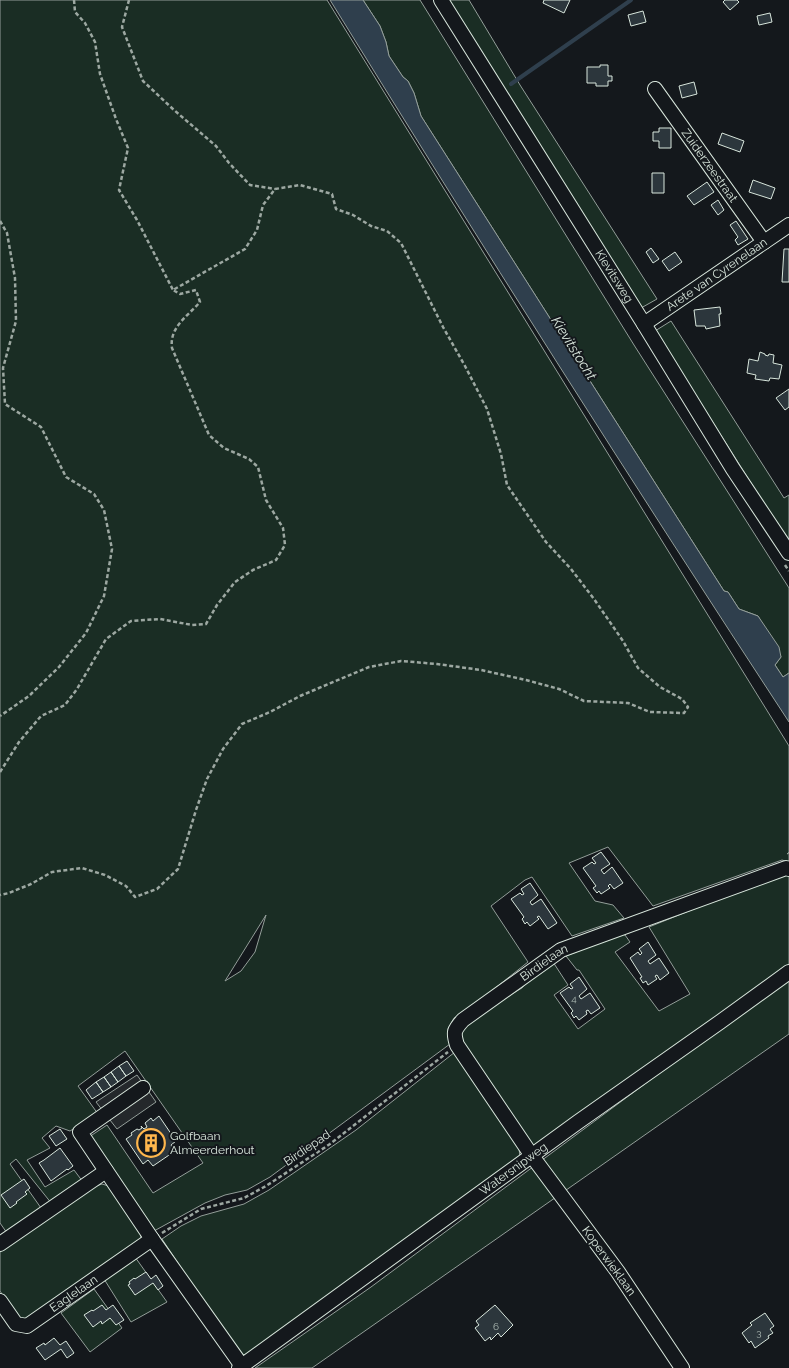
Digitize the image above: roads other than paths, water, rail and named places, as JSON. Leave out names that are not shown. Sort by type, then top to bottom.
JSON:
[{"type":"street","name":"Kievitsweg","points":[[441,0],[644,324],[732,469],[789,553]]},
{"type":"street","name":"Zuiderzeestraat","points":[[655,89],[764,242]]},
{"type":"street","name":"Arete van Cyrenelaan","points":[[644,324],[789,225]]},
{"type":"street","name":"Birdielaan","points":[[532,1156],[457,1045],[454,1034],[456,1028],[463,1020],[561,950],[789,868]]},
{"type":"street","name":"Watersnipweg","points":[[241,1367],[789,972]]},
{"type":"street","points":[[143,1088],[80,1132],[241,1367]]},
{"type":"street","name":"Koperwieklaan","points":[[532,1156],[618,1272],[682,1368]]},
{"type":"street","points":[[0,1244],[106,1171]]},
{"type":"street","name":"Eaglelaan","points":[[0,1301],[16,1324],[27,1326],[152,1239]]},
{"type":"water","points":[[330,0],[363,0],[380,26],[389,56],[403,77],[408,81],[414,93],[421,116],[724,591],[728,592],[739,609],[758,616],[779,647],[781,657],[775,665],[783,677],[789,673],[789,722],[557,363]]},
{"type":"waterway","points":[[511,84],[631,0]]},
{"type":"place","name":"Golfbaan Almeerderhout","points":[[151,1143]]},
{"type":"water label","name":"Kievitstocht","points":[[574,348]]}]
